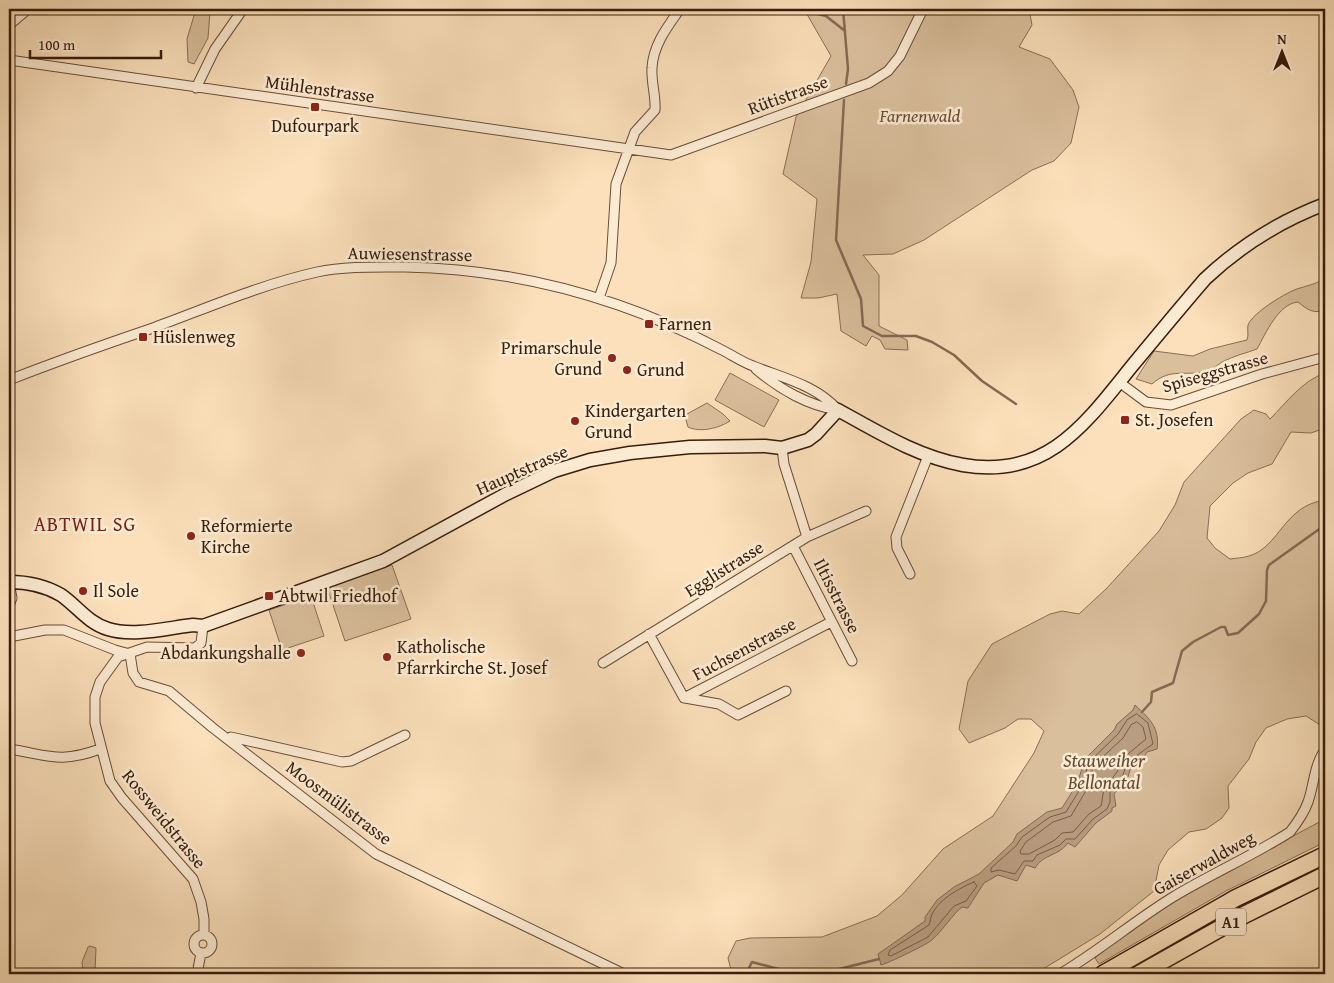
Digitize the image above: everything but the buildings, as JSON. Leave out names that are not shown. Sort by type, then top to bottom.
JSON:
[{"type":"highway","name":"A1","points":[[1103,974],[1236,898],[1325,855]]},
{"type":"highway","name":"A1","points":[[1139,974],[1244,915],[1325,875]]},
{"type":"street","points":[[9,24],[28,9]]},
{"type":"street","points":[[196,88],[215,49],[243,9]]},
{"type":"street","points":[[599,298],[610,263],[616,184],[627,149],[635,132],[656,110],[652,67],[654,54],[657,44],[680,9]]},
{"type":"street","name":"Rütistrasse","points":[[627,149],[671,155],[869,83],[888,72],[900,56],[922,9]]},
{"type":"street","name":"Mühlenstrasse","points":[[9,60],[196,88],[288,98],[627,149]]},
{"type":"street","points":[[838,410],[928,456],[972,467],[1002,466],[1027,461],[1056,448],[1091,418],[1205,278],[1225,260],[1268,231],[1325,204]]},
{"type":"street","name":"Auwiesenstrasse","points":[[9,380],[255,290],[317,272],[344,268],[422,268],[480,272],[531,280],[599,298],[669,324],[752,366],[779,386],[801,398],[824,408],[838,410]]},
{"type":"street","name":"Spiseggstrasse","points":[[1119,382],[1146,402],[1171,404],[1262,374],[1325,358]]},
{"type":"street","name":"Hauptstrasse","points":[[9,582],[27,582],[49,589],[62,596],[91,620],[113,631],[128,632],[192,625],[203,626],[384,561],[506,494],[568,467],[599,458],[667,449],[765,446],[782,448],[808,440],[838,410]]},
{"type":"street","name":"Iltisstrasse","points":[[782,448],[784,464],[807,537]]},
{"type":"street","points":[[910,574],[897,548],[896,537],[928,456]]},
{"type":"street","name":"Egglistrasse","points":[[603,662],[807,537],[866,510]]},
{"type":"street","name":"Iltisstrasse","points":[[793,546],[852,661]]},
{"type":"street","points":[[9,582],[12,598],[9,605]]},
{"type":"street","name":"Fuchsenstrasse","points":[[649,634],[684,698],[832,622]]},
{"type":"street","name":"Rossweidstrasse","points":[[203,626],[201,643],[196,648],[147,647],[114,660],[105,672],[97,690],[95,723],[100,749],[110,781],[118,793],[193,879],[201,902],[204,935]]},
{"type":"street","points":[[9,637],[45,630],[64,630],[130,654]]},
{"type":"street","name":"Moosmülistrasse","points":[[130,654],[133,672],[140,682],[170,692],[376,854],[624,974]]},
{"type":"street","points":[[684,698],[719,704],[738,715],[786,691]]},
{"type":"street","points":[[229,740],[231,737],[342,762],[350,761],[405,735]]},
{"type":"street","points":[[9,749],[55,758],[88,754],[100,749]]},
{"type":"street","name":"Gaiserwaldweg","points":[[1060,974],[1091,956],[1138,919],[1174,896],[1290,832],[1300,820],[1308,803],[1319,763],[1325,750]]},
{"type":"street","points":[[204,935],[209,937],[212,945],[207,952],[201,953],[196,950],[194,944],[196,938],[204,935]]},
{"type":"street","points":[[197,974],[201,953]]},
{"type":"green space","points":[[196,9],[212,9],[210,12],[208,38],[194,64],[188,62],[187,39]]},
{"type":"green space","name":"Farnenwald","points":[[804,9],[1029,9],[1032,25],[1019,47],[1050,59],[1073,90],[1079,107],[1071,143],[1054,161],[1032,170],[924,240],[893,254],[863,255],[879,275],[879,326],[907,340],[908,350],[885,349],[880,340],[872,336],[866,346],[841,331],[837,294],[818,298],[801,298],[811,262],[817,199],[783,174],[796,117],[831,56]]},
{"type":"green space","points":[[1325,278],[1325,310],[1314,311],[1298,302],[1284,308],[1273,320],[1257,349],[1228,359],[1207,371],[1199,373],[1172,374],[1152,384],[1136,379],[1154,351],[1193,356],[1210,349],[1247,340],[1248,325],[1263,309],[1287,293]]},
{"type":"green space","points":[[730,373],[779,400],[764,427],[715,400]]},
{"type":"green space","points":[[1325,373],[1325,428],[1311,433],[1291,432],[1272,464],[1248,473],[1233,483],[1210,506],[1207,538],[1215,548],[1230,559],[1249,556],[1268,544],[1300,510],[1325,500],[1325,728],[1306,716],[1287,719],[1266,728],[1256,742],[1249,759],[1228,786],[1229,808],[1222,818],[1206,829],[1189,832],[1168,850],[1159,865],[1154,891],[1100,934],[1035,974],[770,974],[765,972],[732,974],[728,958],[736,941],[750,938],[822,937],[877,916],[902,895],[943,849],[993,816],[1034,753],[1044,731],[1031,719],[1018,719],[1005,728],[969,743],[959,729],[968,681],[992,644],[1050,614],[1062,611],[1079,614],[1107,588],[1159,531],[1175,505],[1184,482],[1241,419],[1254,410],[1266,414],[1270,419],[1309,381]]},
{"type":"green space","points":[[707,403],[730,421],[710,429],[698,430],[688,427],[687,414]]},
{"type":"green space","points":[[392,565],[411,619],[345,641],[327,587]]},
{"type":"green space","points":[[311,596],[324,636],[282,650],[269,610]]},
{"type":"green space","points":[[1325,819],[1325,842],[1226,891],[1099,964],[1095,958],[1139,922],[1173,900]]},
{"type":"green space","points":[[90,946],[96,948],[95,972],[83,972],[82,962]]},
{"type":"water","name":"Stauweiher Bellonatal","points":[[1135,705],[1153,724],[1157,735],[1157,749],[1147,752],[1142,760],[1131,766],[1128,777],[1114,794],[1116,806],[1112,808],[1112,811],[1096,823],[1075,847],[1068,843],[1038,863],[1035,868],[1026,865],[1017,881],[998,875],[984,883],[968,908],[962,907],[930,942],[881,965],[878,954],[925,921],[925,917],[937,900],[954,887],[979,874],[1013,842],[1017,834],[1047,812],[1062,808],[1077,784],[1085,759],[1114,730],[1117,724],[1133,710]]},
{"type":"waterway","points":[[797,9],[826,16],[845,31]]},
{"type":"waterway","points":[[843,9],[848,69],[846,84]]},
{"type":"waterway","points":[[844,100],[836,240],[861,299],[863,326],[882,336],[916,336],[932,342],[954,355],[982,381],[1016,404]]},
{"type":"waterway","points":[[1142,712],[1151,702],[1152,692],[1173,683],[1182,651],[1193,642],[1221,627],[1225,627],[1228,635],[1238,633],[1259,614],[1266,601],[1267,570],[1269,565],[1325,525]]},
{"type":"waterway","points":[[827,974],[831,971],[879,959]]},
{"type":"waterway","points":[[746,974],[752,962],[797,974]]},
{"type":"place","name":"Dufourpark","points":[[315,107]]},
{"type":"place","name":"Farnen","points":[[649,324]]},
{"type":"place","name":"Hüslenweg","points":[[143,337]]},
{"type":"place","name":"Primarschule Grund","points":[[612,358]]},
{"type":"place","name":"Grund","points":[[627,370]]},
{"type":"place","name":"St. Josefen","points":[[1125,420]]},
{"type":"place","name":"Kindergarten Grund","points":[[575,421]]},
{"type":"place","name":"Reformierte Kirche","points":[[191,536]]},
{"type":"place","name":"Il Sole","points":[[83,591]]},
{"type":"place","name":"Abtwil Friedhof","points":[[269,596]]},
{"type":"place","name":"Abdankungshalle","points":[[301,653]]},
{"type":"place","name":"Katholische Pfarrkirche St. Josef","points":[[387,657]]},
{"type":"district","name":"ABTWIL SG","points":[[85,524]]}]
